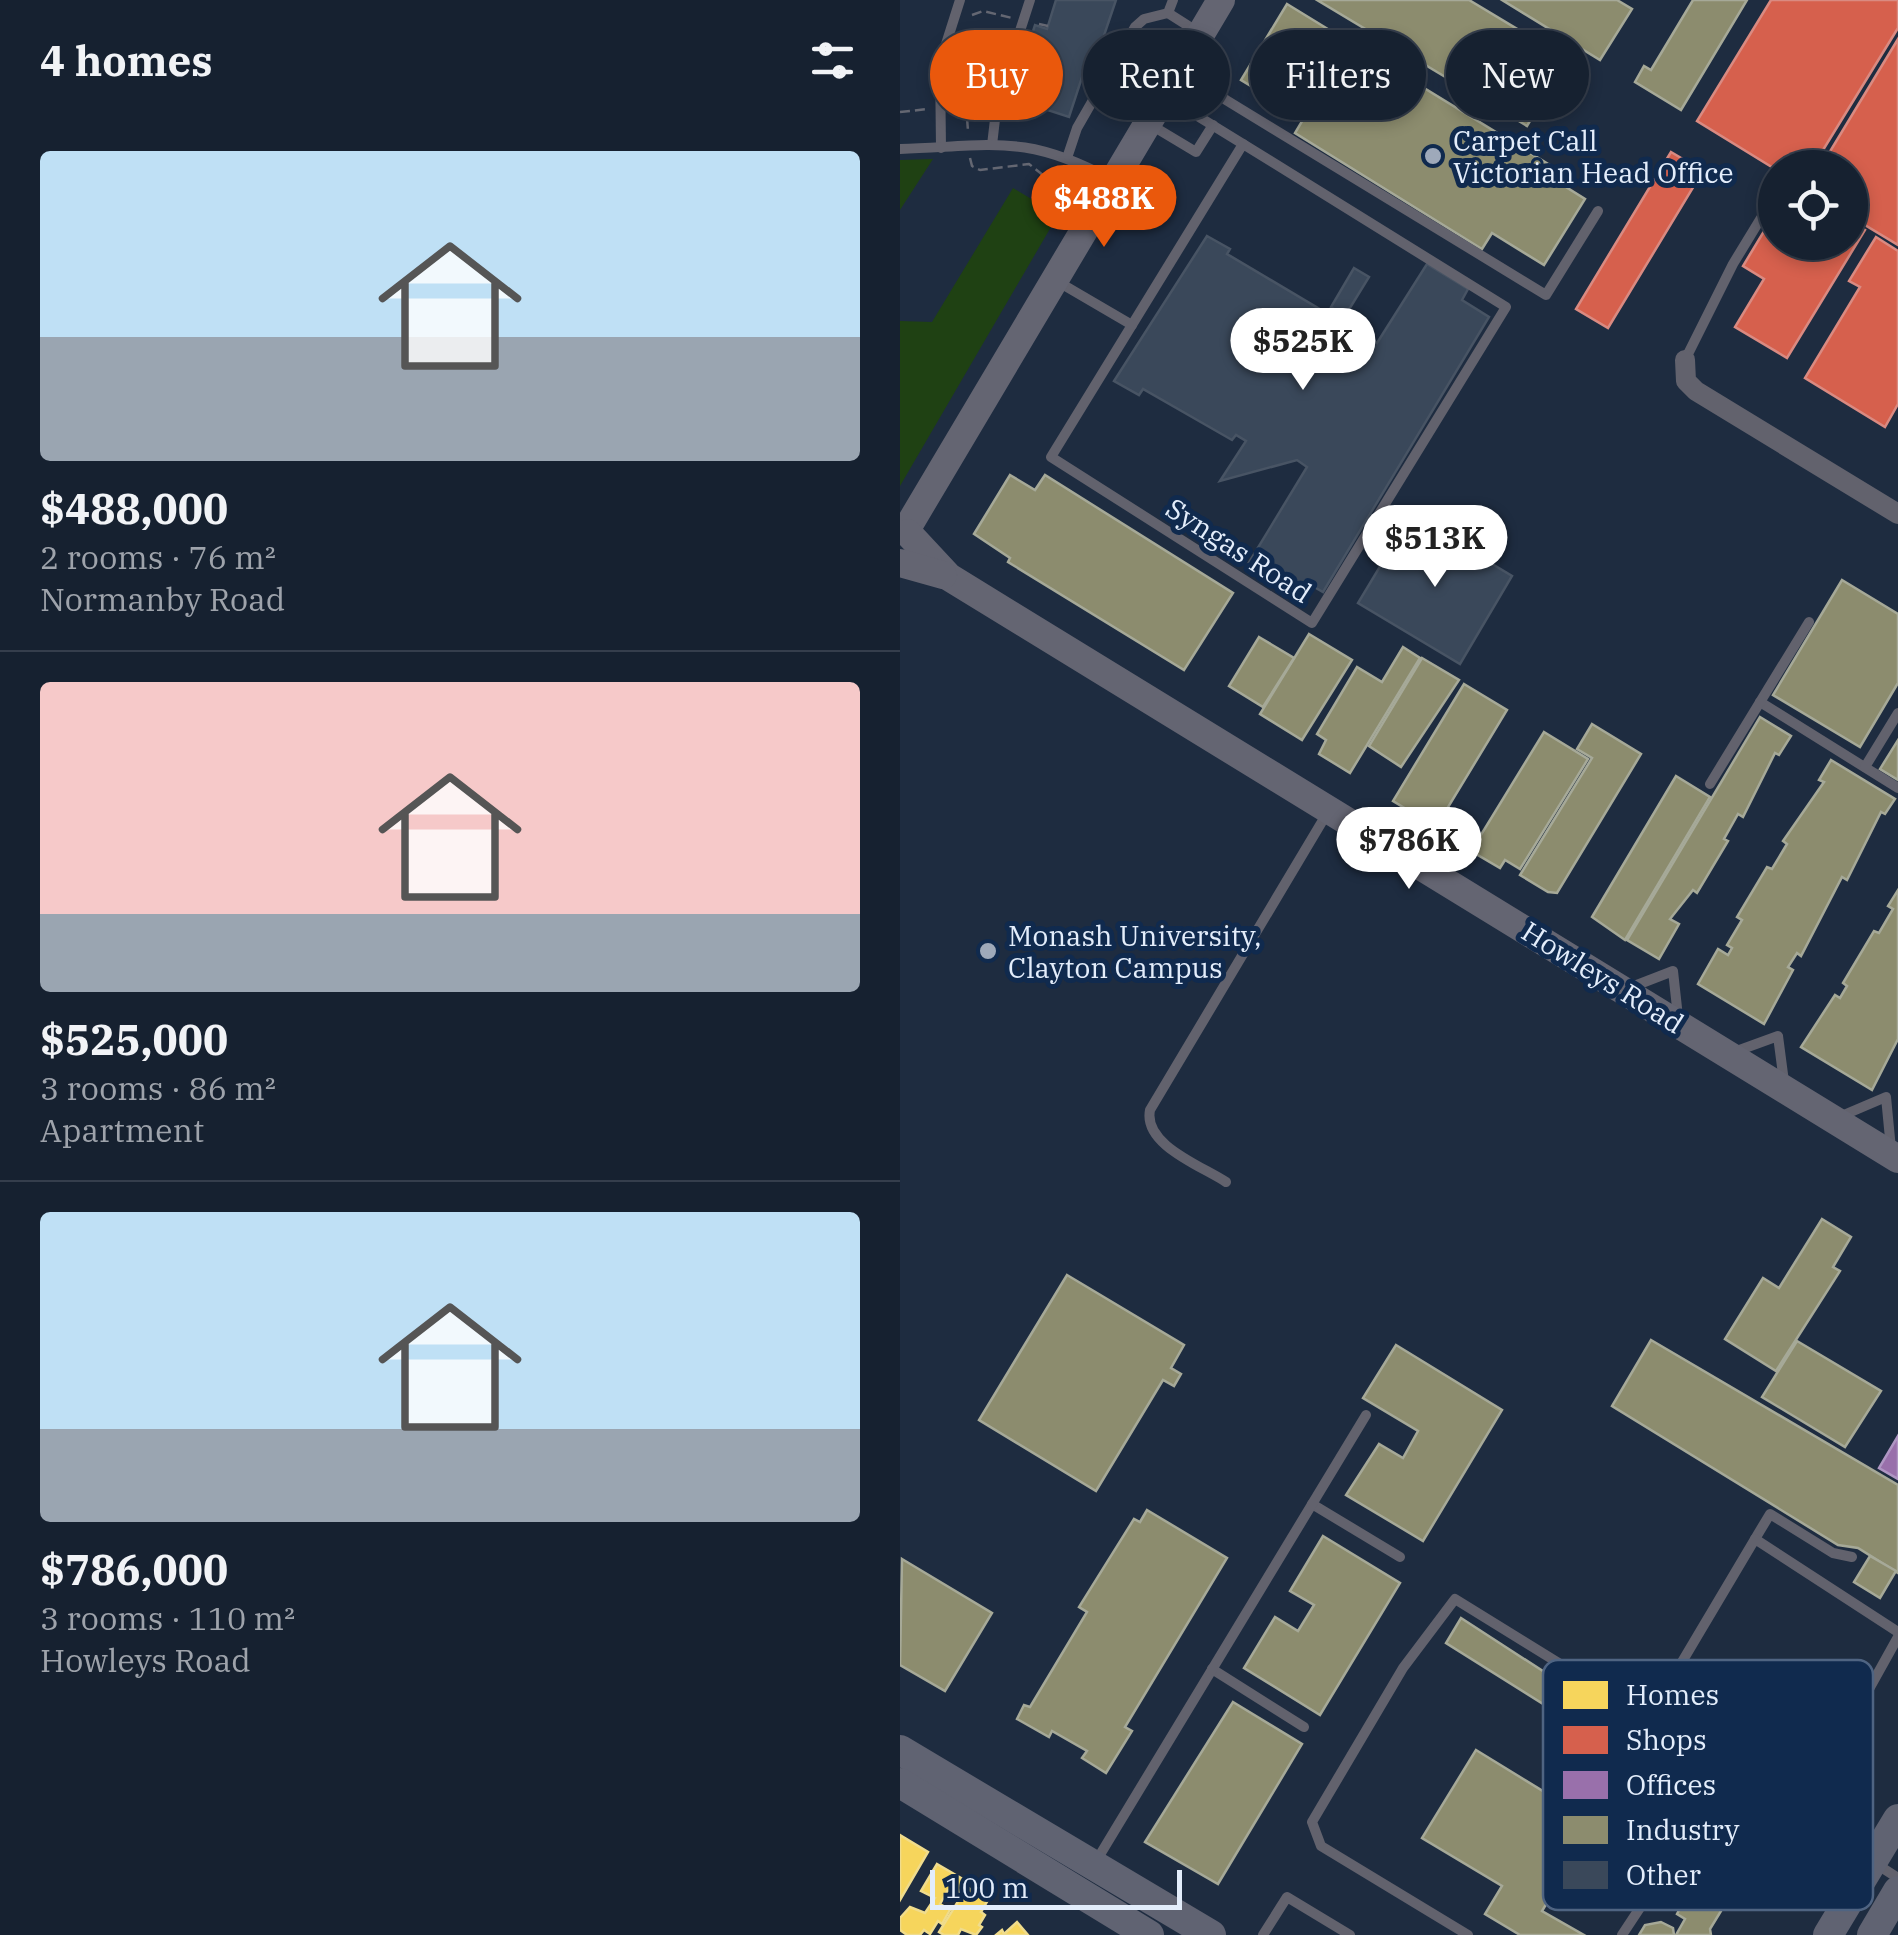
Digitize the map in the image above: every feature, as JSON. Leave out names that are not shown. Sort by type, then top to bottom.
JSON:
[{"type":"main road","points":[[904,1768],[1094,1864],[1211,1935]]},
{"type":"main road","points":[[904,1768],[1149,1935]]},
{"type":"main road","points":[[1873,1860],[1898,1818]]},
{"type":"main road","points":[[1872,1935],[1898,1891]]},
{"type":"street","points":[[1203,30],[1221,0]]},
{"type":"street","points":[[900,562],[910,547],[904,525],[1150,120]]},
{"type":"street","points":[[1686,360],[1686,380],[1696,391],[1898,514]]},
{"type":"street","name":"Howleys Road","points":[[904,525],[949,576]]},
{"type":"street","name":"Howleys Road","points":[[900,562],[949,576],[1895,1156]]},
{"type":"lane","points":[[941,148],[940,63],[960,0]]},
{"type":"lane","points":[[992,145],[998,102],[1030,0]]},
{"type":"lane","points":[[1168,13],[1173,0]]},
{"type":"lane","points":[[1068,155],[1077,128],[1144,19],[1168,13],[1195,30]]},
{"type":"lane","points":[[1230,102],[1546,295],[1598,211]]},
{"type":"lane","name":"Syngas Road","points":[[1204,120],[1243,144],[1506,306],[1312,624],[1051,456],[1243,144]]},
{"type":"lane","points":[[1148,123],[1196,152],[1213,126]]},
{"type":"lane","points":[[900,149],[1030,145],[1068,155],[1113,180]]},
{"type":"lane","points":[[1686,360],[1733,264],[1758,223]]},
{"type":"lane","points":[[1054,279],[1132,326]]},
{"type":"lane","points":[[1710,784],[1809,622]]},
{"type":"lane","points":[[1760,702],[1898,788]]},
{"type":"lane","points":[[1864,768],[1898,713]]},
{"type":"lane","points":[[1226,1182],[1159,1140],[1150,1128],[1150,1110],[1329,810]]},
{"type":"lane","points":[[1623,990],[1673,972],[1679,1024]]},
{"type":"lane","points":[[1729,1054],[1778,1036],[1785,1089]]},
{"type":"lane","points":[[1834,1119],[1886,1097],[1895,1156]]},
{"type":"lane","points":[[1094,1864],[1366,1416]]},
{"type":"lane","points":[[1312,1504],[1400,1557]]},
{"type":"lane","points":[[1681,1660],[1770,1514],[1833,1552],[1852,1557]]},
{"type":"lane","points":[[1755,1538],[1898,1635],[1873,1681]]},
{"type":"lane","points":[[1468,1935],[1321,1846],[1312,1822],[1402,1668],[1456,1599],[1555,1660]]},
{"type":"lane","points":[[1212,1670],[1304,1727]]},
{"type":"lane","points":[[1873,1863],[1898,1878]]},
{"type":"lane","points":[[1263,1935],[1287,1896],[1350,1935]]},
{"type":"lane","points":[[1622,1935],[1639,1910]]},
{"type":"path","points":[[968,16],[983,10],[1048,26]]},
{"type":"green space","points":[[933,159],[900,210],[900,160]]},
{"type":"green space","points":[[1013,188],[1058,215],[900,486],[900,321],[932,322]]},
{"type":"building: Homes","points":[[900,1835],[928,1852],[900,1900]]},
{"type":"building: Homes","points":[[937,1864],[966,1881],[957,1895],[948,1890],[940,1904],[950,1910],[942,1924],[938,1921],[930,1934],[924,1930],[920,1935],[907,1935],[900,1930],[900,1918],[910,1907],[925,1913],[935,1898],[921,1891]]},
{"type":"building: Homes","points":[[967,1887],[988,1900],[981,1912],[985,1915],[979,1925],[982,1927],[976,1935],[961,1929],[958,1935],[944,1935],[939,1932]]},
{"type":"building: Homes","points":[[1017,1922],[1028,1935],[996,1935],[1002,1930],[1004,1934]]},
{"type":"building: Shops","points":[[1771,0],[1898,0],[1898,28],[1823,150],[1758,150],[1758,159],[1697,121]]},
{"type":"building: Shops","points":[[1898,39],[1898,245],[1868,227],[1868,150],[1831,150]]},
{"type":"building: Shops","points":[[1671,152],[1703,171],[1608,328],[1576,309]]},
{"type":"building: Shops","points":[[1876,237],[1898,251],[1898,404],[1885,427],[1805,378],[1860,287],[1849,281],[1862,260],[1868,260],[1868,250]]},
{"type":"building: Shops","points":[[1758,241],[1758,260],[1847,260],[1787,358],[1735,327],[1764,279],[1743,266]]},
{"type":"building: Offices","points":[[1898,1436],[1898,1479],[1879,1468]]},
{"type":"building: Industry","points":[[1317,0],[1469,0],[1519,30],[1446,30],[1446,77],[1426,65],[1426,30],[1367,30]]},
{"type":"building: Industry","points":[[1502,0],[1617,0],[1632,9],[1600,60],[1589,53],[1589,30],[1551,30]]},
{"type":"building: Industry","points":[[1693,0],[1747,0],[1681,110],[1635,82],[1644,66],[1651,70]]},
{"type":"building: Industry","name":"Carpet Call Victorian Head Office","points":[[1287,4],[1329,30],[1271,30]]},
{"type":"building: Industry","name":"Carpet Call Victorian Head Office","points":[[1250,65],[1250,85],[1241,80]]},
{"type":"building: Industry","name":"Carpet Call Victorian Head Office","points":[[1426,89],[1446,101],[1446,120],[1476,120],[1571,178],[1566,187],[1585,199],[1544,265],[1492,233],[1482,249],[1295,133],[1303,120],[1426,120]]},
{"type":"building: Industry","points":[[1010,475],[1035,490],[1045,475],[1233,593],[1184,670],[1008,562],[1010,558],[974,534]]},
{"type":"building: Industry","points":[[1842,580],[1898,614],[1898,683],[1860,747],[1773,695]]},
{"type":"building: Industry","points":[[1309,634],[1352,660],[1302,740],[1260,714]]},
{"type":"building: Industry","points":[[1259,637],[1294,658],[1263,707],[1229,686]]},
{"type":"building: Industry","points":[[1403,647],[1420,658],[1350,773],[1319,754],[1326,740],[1317,734],[1357,667],[1382,682]]},
{"type":"building: Industry","points":[[1422,658],[1459,680],[1401,767],[1369,746]]},
{"type":"building: Industry","points":[[1464,684],[1507,710],[1436,827],[1393,801]]},
{"type":"building: Industry","points":[[1760,717],[1791,736],[1779,755],[1775,753],[1743,817],[1738,814],[1724,839],[1728,841],[1697,893],[1693,890],[1670,919],[1679,924],[1659,959],[1627,940]]},
{"type":"building: Industry","points":[[1592,724],[1641,754],[1557,893],[1548,892],[1520,875],[1592,758],[1577,749]]},
{"type":"building: Industry","points":[[1544,732],[1588,759],[1520,869],[1505,860],[1500,868],[1471,851]]},
{"type":"building: Industry","points":[[1898,740],[1898,780],[1880,769]]},
{"type":"building: Industry","points":[[1831,760],[1895,799],[1885,814],[1881,812],[1847,880],[1842,877],[1801,956],[1797,953],[1788,967],[1793,970],[1764,1024],[1698,984],[1718,949],[1728,955],[1732,948],[1727,945],[1742,920],[1737,917],[1767,867],[1772,869],[1787,844],[1783,841],[1824,782],[1819,780]]},
{"type":"building: Industry","points":[[1676,776],[1710,797],[1625,940],[1592,917]]},
{"type":"building: Industry","points":[[1898,890],[1898,1039],[1872,1090],[1801,1047],[1835,995],[1840,998],[1847,986],[1843,983],[1874,931],[1879,933],[1893,909],[1888,906]]},
{"type":"building: Industry","points":[[1822,1219],[1851,1237],[1833,1267],[1840,1271],[1776,1371],[1725,1339],[1763,1278],[1779,1288]]},
{"type":"building: Industry","points":[[1067,1275],[1184,1345],[1171,1368],[1181,1374],[1174,1386],[1163,1380],[1096,1491],[979,1420]]},
{"type":"building: Industry","points":[[1651,1340],[1898,1485],[1898,1573],[1858,1548],[1838,1545],[1612,1406]]},
{"type":"building: Industry","points":[[1797,1341],[1881,1391],[1845,1447],[1762,1397]]},
{"type":"building: Industry","points":[[1396,1345],[1502,1410],[1423,1541],[1346,1495],[1379,1444],[1403,1458],[1418,1431],[1363,1398]]},
{"type":"building: Industry","points":[[1147,1510],[1227,1558],[1125,1727],[1132,1731],[1106,1773],[1082,1758],[1087,1751],[1052,1731],[1049,1737],[1017,1719],[1024,1705],[1030,1707],[1087,1612],[1079,1607],[1134,1519],[1140,1522]]},
{"type":"building: Industry","points":[[1323,1536],[1400,1583],[1320,1715],[1244,1668],[1275,1617],[1298,1631],[1314,1605],[1290,1591]]},
{"type":"building: Industry","points":[[1870,1556],[1896,1571],[1880,1598],[1854,1582]]},
{"type":"building: Industry","points":[[902,1559],[992,1613],[945,1691],[900,1665]]},
{"type":"building: Industry","points":[[1461,1618],[1543,1671],[1543,1704],[1446,1643]]},
{"type":"building: Industry","points":[[1233,1702],[1302,1744],[1218,1884],[1145,1842]]},
{"type":"building: Industry","points":[[1476,1750],[1543,1791],[1542,1911],[1584,1935],[1520,1935],[1485,1914],[1502,1886],[1422,1838]]},
{"type":"building: Industry","points":[[1679,1910],[1721,1911],[1710,1929],[1711,1935],[1676,1935],[1685,1919],[1677,1914]]},
{"type":"building: Industry","points":[[1661,1922],[1673,1928],[1674,1935],[1639,1935],[1645,1925]]},
{"type":"building: Other","points":[[1056,0],[1116,0],[1106,30],[1083,30],[1083,74],[1069,117],[1063,115],[1063,30],[1033,30],[1035,25],[1047,29]]},
{"type":"building: Other","points":[[1207,236],[1230,249],[1227,254],[1377,343],[1427,264],[1468,289],[1462,300],[1489,317],[1323,592],[1309,584],[1303,595],[1248,564],[1307,467],[1297,460],[1220,481],[1246,441],[1236,435],[1232,440],[1143,389],[1139,395],[1114,381]]},
{"type":"building: Other","points":[[1354,268],[1369,277],[1345,316],[1331,307]]},
{"type":"building: Other","points":[[1411,515],[1512,576],[1460,664],[1358,603]]},
{"type":"place","name":"Carpet Call Victorian Head Office","points":[[1433,156]]},
{"type":"place","name":"Monash University, Clayton Campus","points":[[988,951]]}]
